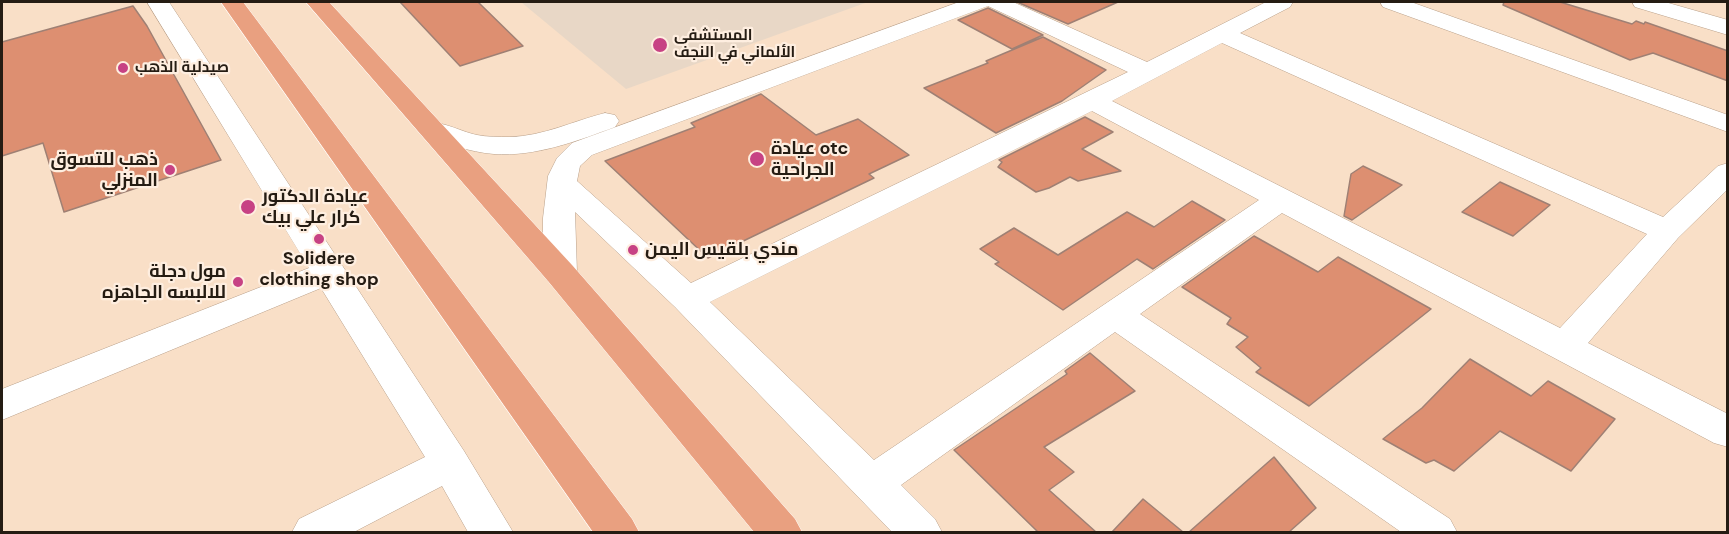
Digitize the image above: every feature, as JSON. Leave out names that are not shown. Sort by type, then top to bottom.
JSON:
[{"type":"main road","points":[[232,2],[617,532]]},
{"type":"main road","points":[[317,2],[560,273],[780,532]]},
{"type":"street","points":[[158,2],[450,463],[491,532]]},
{"type":"street","points":[[560,273],[558,232],[562,184],[566,165],[582,149],[924,2]]},
{"type":"street","points":[[432,130],[497,146],[541,143],[718,89],[979,2]]},
{"type":"street","points":[[996,2],[1148,72]]},
{"type":"street","points":[[687,299],[1092,101],[1282,2]]},
{"type":"street","points":[[1391,2],[1728,124]]},
{"type":"street","points":[[1643,2],[1690,8],[1728,28]]},
{"type":"street","points":[[1222,34],[1667,231]]},
{"type":"street","points":[[1092,101],[1728,432]]},
{"type":"street","points":[[1564,347],[1667,231],[1728,172]]},
{"type":"street","points":[[562,184],[687,299],[920,532]]},
{"type":"street","points":[[872,484],[1281,199]]},
{"type":"street","points":[[2,405],[329,272]]},
{"type":"street","points":[[1114,314],[1436,532]]},
{"type":"street","points":[[314,532],[450,463]]},
{"type":"shaded area","name":"المستشفى الألماني في النجف","points":[[521,2],[868,2],[626,89]]},
{"type":"building","points":[[400,2],[478,2],[523,46],[460,66]]},
{"type":"building","points":[[1017,2],[1118,2],[1068,24]]},
{"type":"building","points":[[1504,2],[1560,2],[1632,24],[1636,21],[1644,24],[1645,22],[1728,51],[1728,81],[1653,53],[1630,60],[1503,5]]},
{"type":"building","points":[[133,6],[147,26],[221,160],[64,212],[43,143],[2,156],[2,42]]},
{"type":"building","points":[[988,8],[1043,35],[1012,49],[958,20]]},
{"type":"building","points":[[1043,37],[1106,70],[1062,101],[996,133],[924,88],[988,63],[986,61]]},
{"type":"building","points":[[761,94],[816,135],[858,119],[909,155],[869,174],[874,178],[708,258],[605,161],[695,127],[691,123]]},
{"type":"building","points":[[1085,117],[1113,132],[1082,149],[1121,171],[1078,181],[1070,177],[1036,192],[998,167],[1002,162],[999,160]]},
{"type":"building","points":[[1363,166],[1402,185],[1352,220],[1344,216],[1351,174]]},
{"type":"building","points":[[1500,182],[1550,205],[1513,236],[1462,212]]},
{"type":"building","points":[[1192,201],[1225,220],[1153,269],[1137,259],[1063,310],[995,264],[999,262],[980,249],[1014,228],[1058,255],[1127,212],[1154,227]]},
{"type":"building","points":[[1254,236],[1318,272],[1338,257],[1431,309],[1309,406],[1256,372],[1261,368],[1236,347],[1248,337],[1227,324],[1231,318],[1182,287]]},
{"type":"building","points":[[1090,353],[1135,391],[1044,447],[1074,472],[1049,490],[1096,532],[1038,532],[954,450],[1067,374],[1065,371]]},
{"type":"building","points":[[1470,359],[1531,396],[1548,381],[1615,419],[1571,471],[1500,431],[1454,471],[1434,460],[1426,463],[1383,439],[1422,408]]},
{"type":"building","points":[[1274,457],[1316,508],[1289,532],[1189,532]]},
{"type":"building","points":[[1143,499],[1183,532],[1112,532]]},
{"type":"place","name":"المستشفى الألماني في النجف","points":[[660,45]]},
{"type":"place","name":"صيدلية الذهب","points":[[123,68]]},
{"type":"place","name":"عيادة otc الجراحية","points":[[757,159]]},
{"type":"place","name":"ذهب للتسوق المنزلي","points":[[170,170]]},
{"type":"place","name":"عيادة الدكتور كرار علي بيك","points":[[248,207]]},
{"type":"place","name":"Solidere clothing shop","points":[[319,239]]},
{"type":"place","name":"مندي بلقيس اليمن","points":[[633,250]]},
{"type":"place","name":"مول دجلة للالبسه الجاهزه","points":[[238,282]]}]
